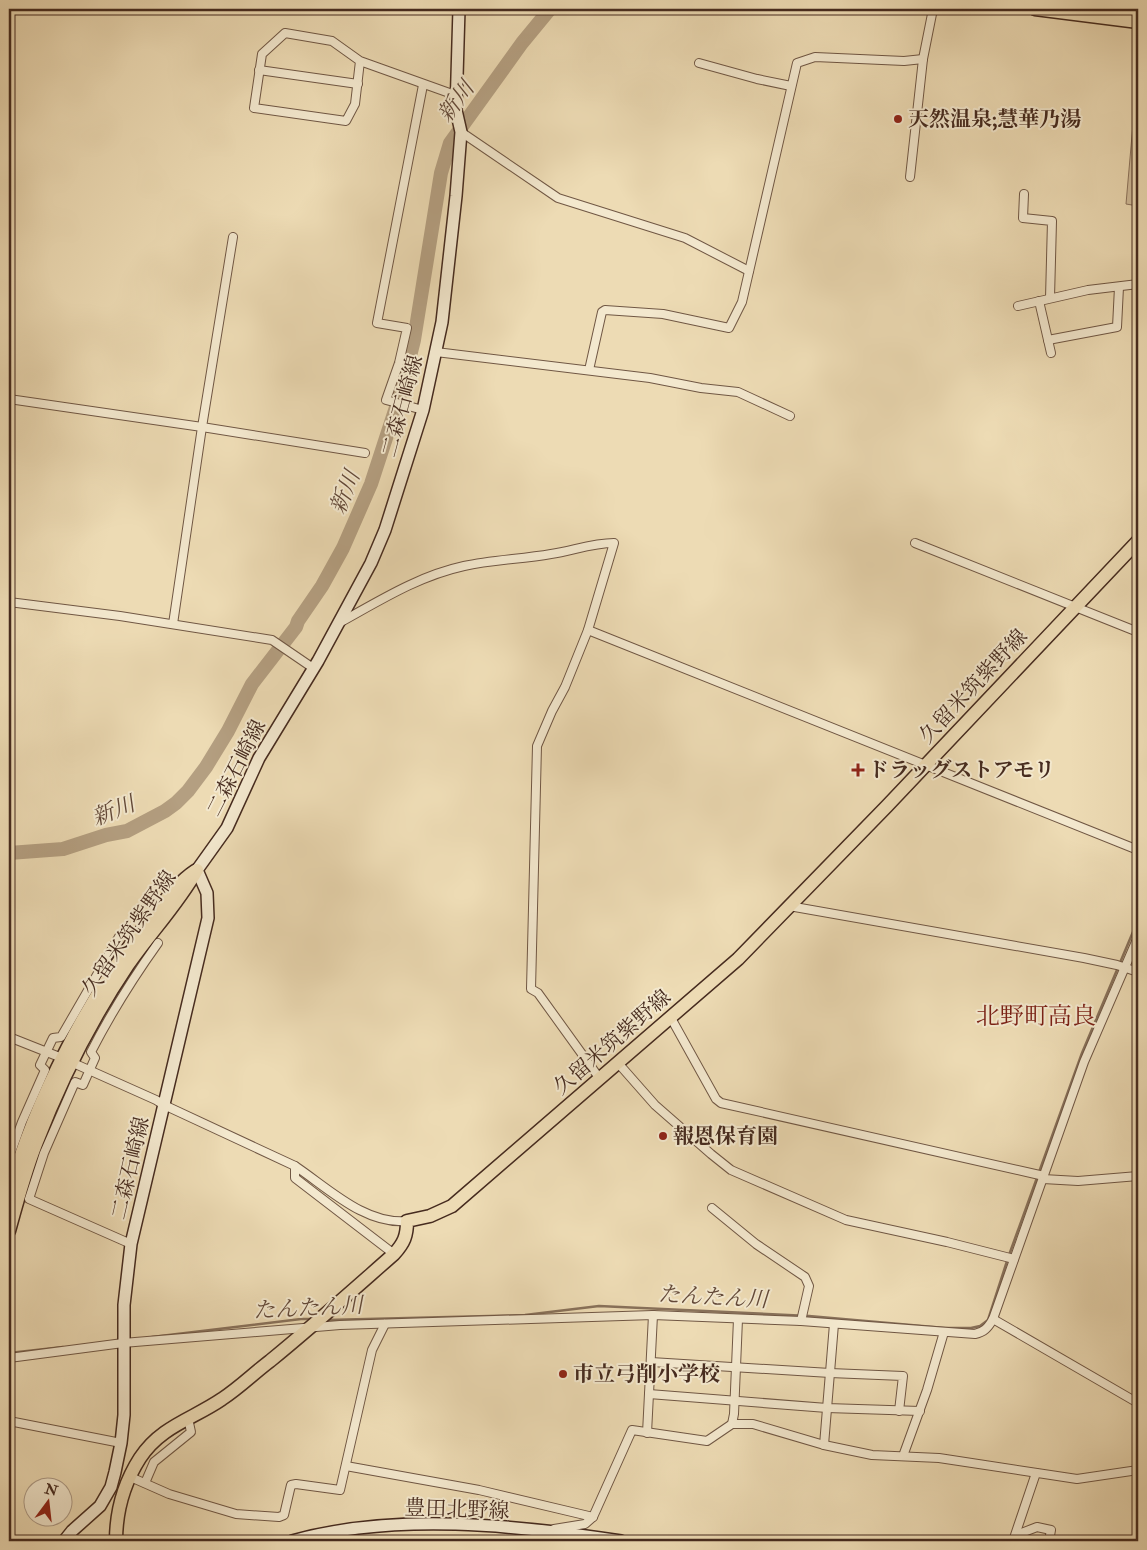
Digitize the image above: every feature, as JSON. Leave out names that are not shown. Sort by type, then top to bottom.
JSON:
[{"type":"main road","name":"二森石崎線","points":[[64,1541],[72,1531],[100,1506],[120,1474],[124,1390],[124,1305],[131,1244],[208,918],[207,893],[197,870],[227,828],[259,758],[338,624],[378,548],[423,410],[436,352],[445,293],[462,132],[456,110],[455,95],[459,9]]},
{"type":"main road","points":[[1035,9],[1138,22]]},
{"type":"main road","name":"久留米筑紫野線","points":[[407,1221],[430,1216],[452,1206],[738,959],[925,766],[1138,541]]},
{"type":"main road","name":"久留米筑紫野線","points":[[9,1193],[37,1115],[67,1061],[128,965],[188,887],[197,870]]},
{"type":"main road","name":"久留米筑紫野線","points":[[9,1231],[36,1144],[67,1061]]},
{"type":"main road","points":[[116,1541],[117,1519],[128,1481],[140,1458],[152,1443],[170,1428],[223,1399],[325,1316],[394,1254],[406,1238],[407,1221]]},
{"type":"main road","name":"豊田北野線","points":[[292,1541],[320,1533],[366,1527],[418,1524],[461,1525],[621,1541]]},
{"type":"street","points":[[910,177],[923,60],[933,9]]},
{"type":"street","points":[[360,62],[356,104],[346,121],[254,108],[262,54],[285,33],[332,41],[360,62],[455,95]]},
{"type":"street","points":[[589,370],[602,312],[605,310],[663,314],[729,328],[742,302],[797,63],[815,57],[904,61],[923,60]]},
{"type":"street","points":[[699,63],[792,86]]},
{"type":"street","points":[[259,70],[358,84]]},
{"type":"street","points":[[423,410],[386,400],[399,363],[407,328],[377,322],[424,85]]},
{"type":"street","points":[[462,132],[558,198],[685,238],[749,271]]},
{"type":"street","points":[[1024,194],[1023,218],[1052,221],[1050,298]]},
{"type":"street","points":[[173,624],[202,427],[234,237]]},
{"type":"street","points":[[1018,306],[1088,290],[1138,284]]},
{"type":"street","points":[[1048,340],[1117,327],[1118,287]]},
{"type":"street","points":[[1039,301],[1051,353]]},
{"type":"street","points":[[436,352],[650,378],[701,388],[738,392],[790,416]]},
{"type":"street","points":[[9,399],[365,453]]},
{"type":"street","points":[[338,624],[399,589],[431,576],[464,566],[614,543],[588,630],[565,687],[552,710],[537,746],[531,989],[538,993],[600,1079]]},
{"type":"street","points":[[915,543],[1138,632]]},
{"type":"street","points":[[9,602],[120,616],[272,640],[313,668]]},
{"type":"street","points":[[588,630],[1138,850]]},
{"type":"street","points":[[789,906],[1121,966],[1138,972]]},
{"type":"street","points":[[9,1158],[22,1122],[45,1070],[40,1065],[53,1038],[61,1037],[120,935]]},
{"type":"street","points":[[9,1358],[123,1343],[312,1327],[653,1314],[738,1319],[801,1320],[944,1332],[980,1333],[985,1330],[992,1319],[1084,1062],[1121,966],[1138,937]]},
{"type":"street","points":[[131,1244],[30,1200],[44,1153],[75,1082],[83,1084],[96,1058],[91,1052],[111,1013],[158,943]]},
{"type":"street","points":[[670,1018],[716,1099],[721,1103],[1044,1177],[1078,1182],[1138,1176]]},
{"type":"street","points":[[9,1036],[156,1100],[164,1106],[295,1166],[352,1207],[365,1214],[391,1221],[407,1221]]},
{"type":"street","points":[[618,1063],[655,1105],[731,1170],[846,1220],[1014,1259]]},
{"type":"street","points":[[295,1166],[295,1178],[394,1254]]},
{"type":"street","points":[[712,1208],[756,1244],[805,1277],[808,1286],[801,1320]]},
{"type":"street","points":[[646,1433],[653,1314]]},
{"type":"street","points":[[732,1424],[735,1401],[738,1319]]},
{"type":"street","points":[[992,1319],[1138,1402]]},
{"type":"street","points":[[135,1479],[169,1494],[236,1514],[280,1517],[284,1515],[291,1485],[296,1484],[340,1490],[372,1350],[385,1324]]},
{"type":"street","points":[[824,1445],[834,1324]]},
{"type":"street","points":[[903,1456],[920,1411],[944,1332]]},
{"type":"street","points":[[651,1362],[903,1376],[899,1410]]},
{"type":"street","points":[[649,1394],[827,1408],[920,1411]]},
{"type":"street","points":[[145,1483],[154,1462],[191,1432],[188,1418]]},
{"type":"street","points":[[9,1421],[121,1443]]},
{"type":"street","points":[[542,1532],[585,1524],[593,1517],[632,1430],[707,1441],[732,1424],[753,1424],[824,1445],[872,1455],[939,1458],[1077,1479],[1138,1470]]},
{"type":"street","points":[[346,1466],[478,1490],[593,1517]]},
{"type":"street","points":[[1015,1538],[1036,1473]]},
{"type":"street","points":[[1015,1538],[1036,1527],[1051,1530],[1049,1541]]},
{"type":"shaded area","points":[[1138,78],[1138,206],[1126,204]]},
{"type":"waterway","name":"新川","points":[[9,853],[63,849],[106,835],[127,831],[176,803],[188,791],[206,767],[228,731],[252,684],[296,627],[343,548],[371,484],[401,392],[414,340],[441,173],[450,143],[522,43],[550,9]]},
{"type":"waterway","name":"たんたん川","points":[[326,1320],[525,1315],[599,1306],[809,1316],[945,1328],[980,1326],[988,1320],[1008,1258],[1082,1053],[1138,920]]},
{"type":"waterway","name":"たんたん川","points":[[152,1337],[313,1319]]},
{"type":"waterway","name":"たんたん川","points":[[9,1353],[63,1347]]},
{"type":"place","name":"天然温泉;慧華乃湯","points":[[898,119]]},
{"type":"place","name":"ドラッグストアモリ","points":[[858,770]]},
{"type":"place","name":"報恩保育園","points":[[663,1136]]},
{"type":"place","name":"市立弓削小学校","points":[[563,1374]]},
{"type":"district","name":"北野町高良","points":[[1036,1016]]}]
